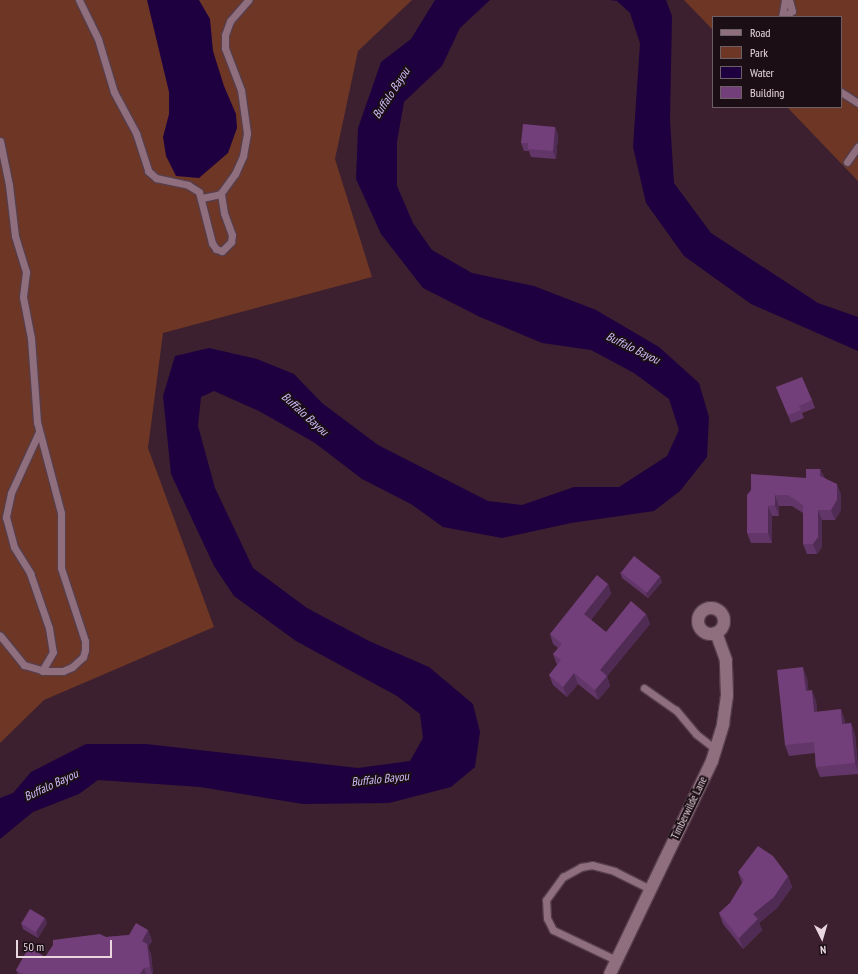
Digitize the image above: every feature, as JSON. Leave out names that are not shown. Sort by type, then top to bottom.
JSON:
[{"type":"street","name":"Timberwilde Lane","points":[[610,974],[715,749],[723,724],[727,695],[726,660],[716,633]]},
{"type":"lane","points":[[79,0],[98,39],[114,92],[136,133],[148,171],[164,182],[188,185],[199,192],[202,198],[212,242],[216,249],[222,251],[231,242],[232,234],[221,194],[240,162],[247,133],[241,90],[225,48],[225,35],[230,21],[248,0]]},
{"type":"lane","points":[[783,16],[785,0]]},
{"type":"lane","points":[[784,16],[792,11],[790,0]]},
{"type":"lane","points":[[842,94],[858,103]]},
{"type":"lane","points":[[0,141],[9,185],[14,236],[25,268],[23,297],[30,338],[32,384],[39,432],[61,513],[61,568],[85,641],[85,650],[78,662],[63,671],[42,671],[24,665],[0,635]]},
{"type":"lane","points":[[847,162],[858,146]]},
{"type":"lane","points":[[202,198],[221,194]]},
{"type":"lane","points":[[39,432],[11,494],[6,517],[14,547],[30,573],[49,628],[53,652],[42,671]]},
{"type":"lane","points":[[644,688],[658,695],[676,710],[696,734],[715,749]]},
{"type":"lane","points":[[616,960],[553,930],[547,918],[546,900],[564,877],[581,867],[592,865],[614,871],[650,889]]},
{"type":"green space","points":[[0,0],[412,0],[358,51],[335,159],[372,277],[163,333],[148,448],[214,627],[44,700],[0,743]]},
{"type":"green space","points":[[684,0],[858,0],[858,181],[788,108],[842,108],[842,16],[712,16],[712,29]]},
{"type":"water","points":[[147,0],[199,0],[210,19],[213,51],[224,86],[236,114],[237,128],[228,153],[199,178],[176,176],[166,156],[163,137],[169,114],[169,92]]},
{"type":"water","name":"Buffalo Bayou","points":[[435,0],[490,0],[460,28],[442,66],[404,102],[397,142],[397,186],[413,223],[432,250],[472,273],[534,286],[596,310],[659,347],[699,383],[709,417],[707,457],[680,491],[654,511],[571,523],[502,538],[443,527],[411,504],[362,479],[315,443],[259,411],[214,391],[201,397],[198,426],[215,488],[253,568],[307,608],[369,641],[429,667],[473,704],[480,732],[475,767],[451,787],[389,803],[303,804],[200,787],[98,780],[79,794],[33,812],[0,839],[0,798],[13,793],[31,772],[86,744],[146,744],[358,768],[410,761],[423,738],[420,714],[397,696],[296,641],[234,596],[214,566],[171,474],[163,396],[175,356],[209,348],[257,359],[294,374],[322,403],[378,445],[488,501],[522,505],[574,487],[619,487],[667,456],[679,430],[669,399],[634,373],[591,350],[542,343],[480,317],[423,288],[381,234],[356,179],[358,128],[381,62],[411,39]]},
{"type":"water","points":[[610,0],[666,0],[672,16],[670,120],[674,183],[711,233],[818,303],[858,317],[858,351],[751,304],[684,256],[646,203],[633,147],[640,43],[630,13],[617,1]]},
{"type":"building","points":[[523,124],[555,127],[553,151],[528,149],[528,143],[521,143]]},
{"type":"building","points":[[802,377],[812,400],[799,406],[801,410],[788,415],[776,387]]},
{"type":"building","points":[[806,469],[820,469],[820,476],[837,484],[837,500],[831,510],[818,510],[818,537],[813,544],[803,544],[803,505],[788,495],[775,495],[775,505],[768,506],[768,533],[747,533],[747,495],[751,490],[751,474],[806,478]]},
{"type":"building","points":[[634,556],[660,576],[647,593],[621,573]]},
{"type":"building","points":[[597,575],[608,584],[584,614],[606,632],[631,601],[646,614],[600,670],[607,676],[595,690],[574,673],[563,687],[549,675],[561,660],[553,654],[562,644],[550,634]]},
{"type":"building","points":[[803,667],[806,691],[812,690],[814,712],[841,709],[842,724],[851,723],[855,763],[816,767],[814,742],[785,745],[777,670]]},
{"type":"building","points":[[758,846],[773,856],[788,876],[774,897],[753,914],[758,919],[739,938],[719,913],[730,903],[744,880],[738,872]]},
{"type":"building","points":[[30,909],[45,918],[36,932],[21,924]]},
{"type":"building","points":[[136,923],[148,930],[142,941],[147,944],[150,967],[144,968],[140,974],[23,974],[16,970],[29,947],[45,957],[53,945],[53,940],[100,934],[106,937],[129,935]]}]
